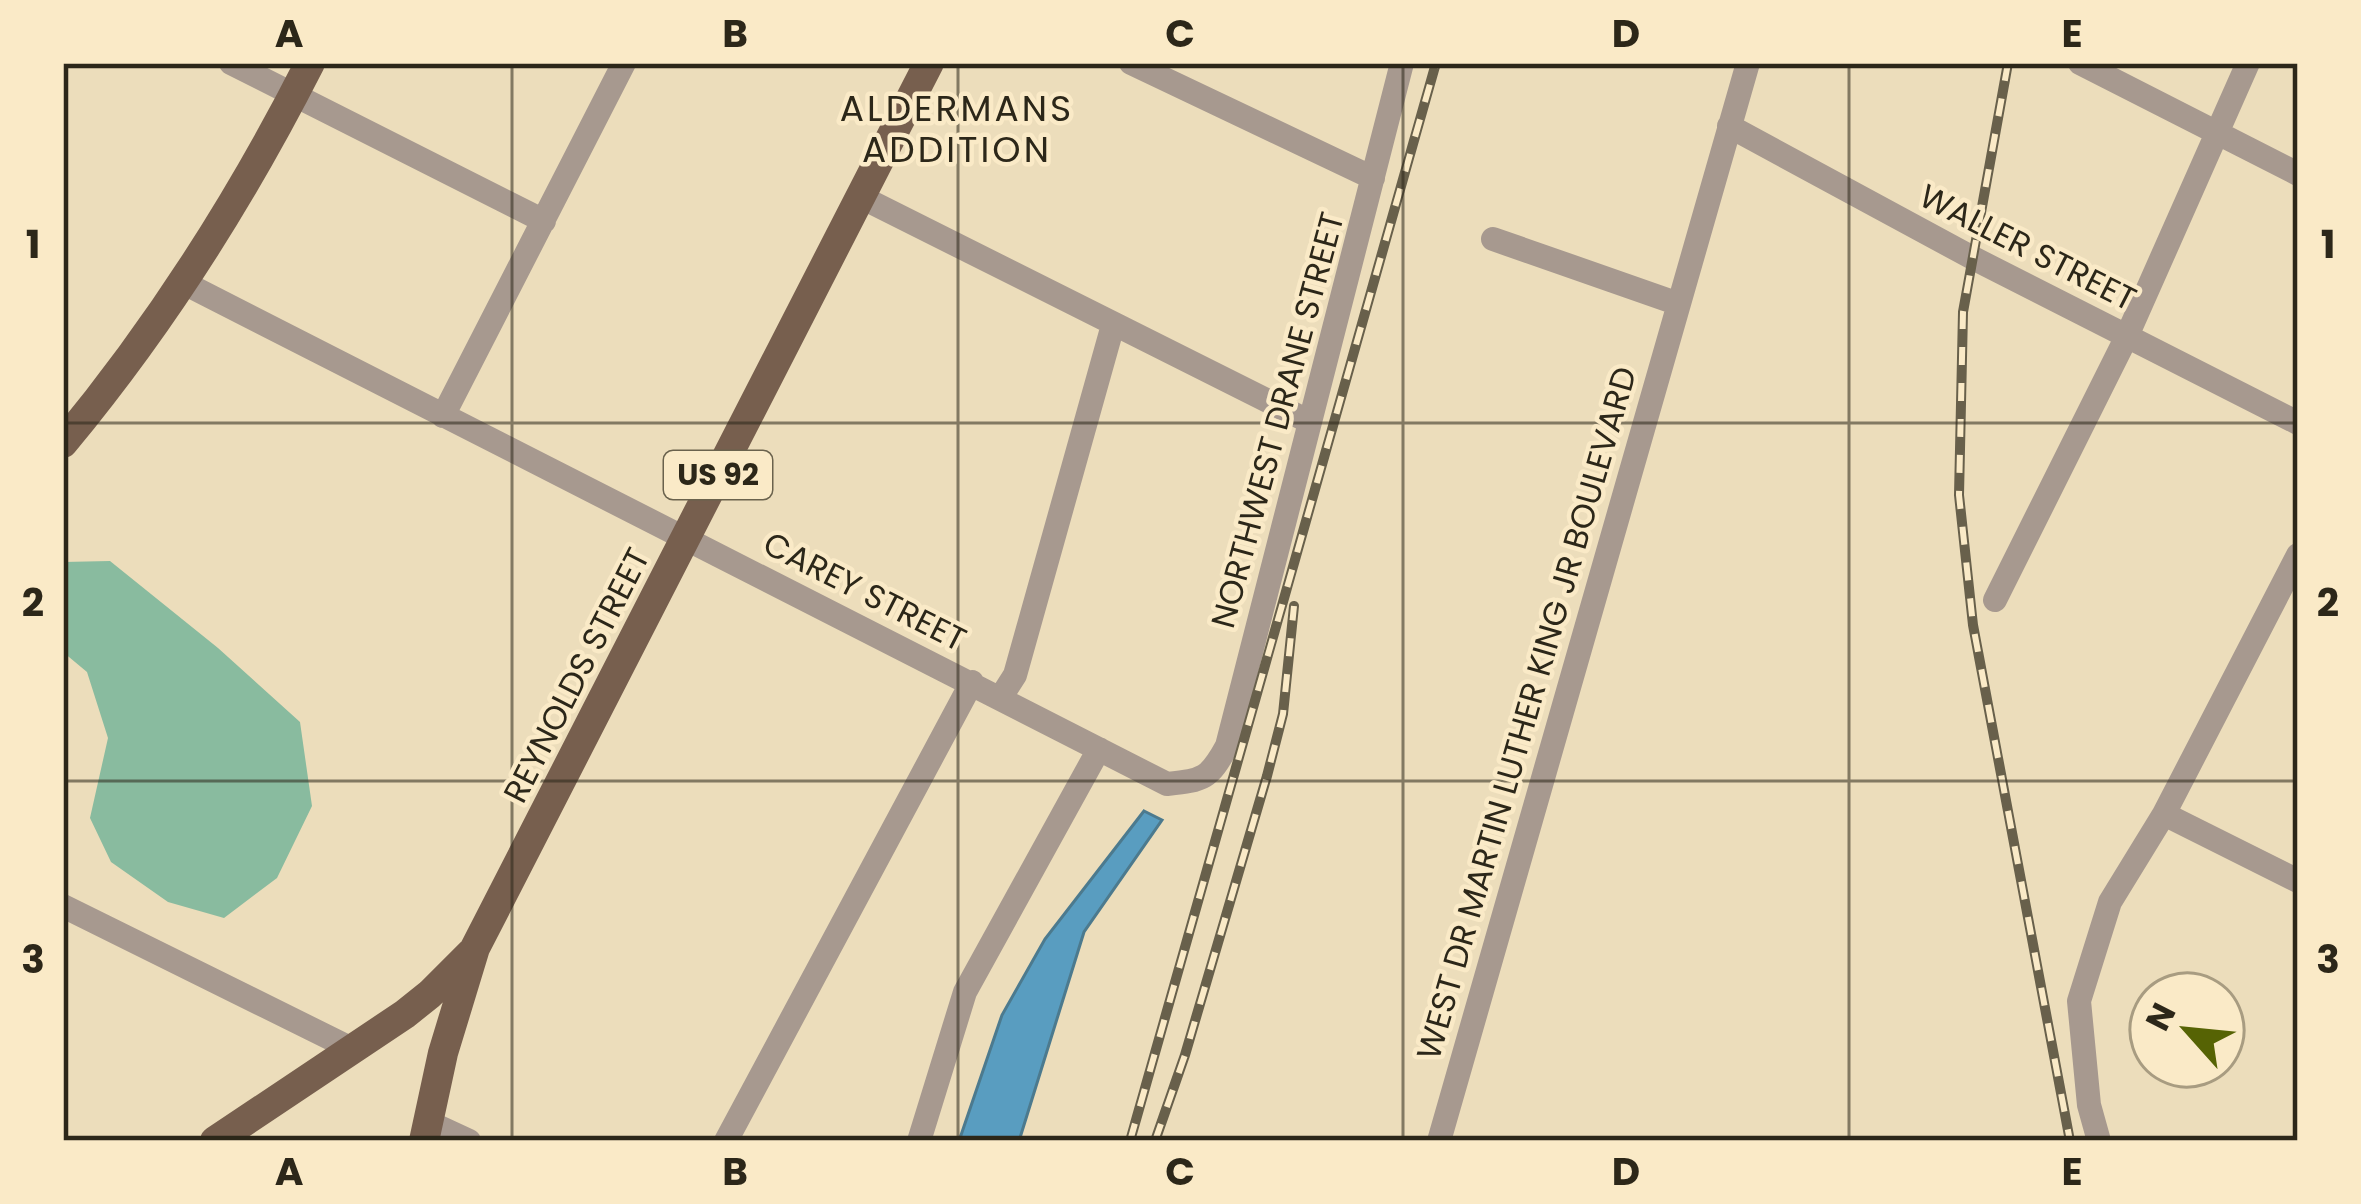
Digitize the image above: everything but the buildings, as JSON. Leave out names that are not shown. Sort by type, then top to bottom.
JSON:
[{"type":"main road","points":[[63,442],[184,283],[266,149],[310,63]]},
{"type":"main road","name":"REYNOLDS STREET","points":[[426,1131],[443,1053],[475,948],[929,63]]},
{"type":"main road","name":"US 92","points":[[215,1141],[404,1014],[475,948]]},
{"type":"main road","points":[[404,1014],[430,1022],[439,1032],[443,1053]]},
{"type":"street","points":[[231,63],[544,220]]},
{"type":"street","points":[[443,416],[624,63]]},
{"type":"street","points":[[1131,63],[1373,178]]},
{"type":"street","name":"NORTHWEST DRANE STREET","points":[[1197,781],[1212,773],[1227,746],[1402,63]]},
{"type":"street","name":"WEST DR MARTIN LUTHER KING JR BOULEVARD","points":[[1439,1141],[1748,63]]},
{"type":"street","points":[[2080,63],[2298,174]]},
{"type":"street","points":[[1995,601],[2127,336],[2248,63]]},
{"type":"street","name":"WALLER STREET","points":[[1729,126],[2298,423]]},
{"type":"street","points":[[861,197],[1310,422]]},
{"type":"street","points":[[1493,239],[1676,303]]},
{"type":"street","name":"CAREY STREET","points":[[184,283],[1167,784],[1197,781]]},
{"type":"street","points":[[1001,697],[1015,675],[1113,325]]},
{"type":"street","points":[[2099,1141],[2089,1105],[2079,1001],[2110,902],[2164,814],[2298,555]]},
{"type":"street","points":[[726,1141],[972,682]]},
{"type":"street","points":[[919,1141],[965,992],[1099,749]]},
{"type":"street","points":[[2164,814],[2298,881]]},
{"type":"street","points":[[63,906],[352,1049]]},
{"type":"street","points":[[426,1131],[469,1141]]},
{"type":"green space","points":[[110,561],[300,722],[312,806],[277,878],[224,918],[168,902],[111,862],[90,818],[108,738],[87,672],[63,652],[63,562]]},
{"type":"water","points":[[1144,811],[1162,820],[1084,932],[1019,1141],[959,1141],[1002,1015],[1045,939]]},
{"type":"railway","points":[[1130,1141],[1436,63]]},
{"type":"railway","points":[[2008,63],[1963,312],[1959,495],[1973,625],[2070,1141]]},
{"type":"railway","points":[[1155,1141],[1267,776],[1283,714],[1294,606]]},
{"type":"district","name":"ALDERMANS ADDITION","points":[[957,128]]}]
